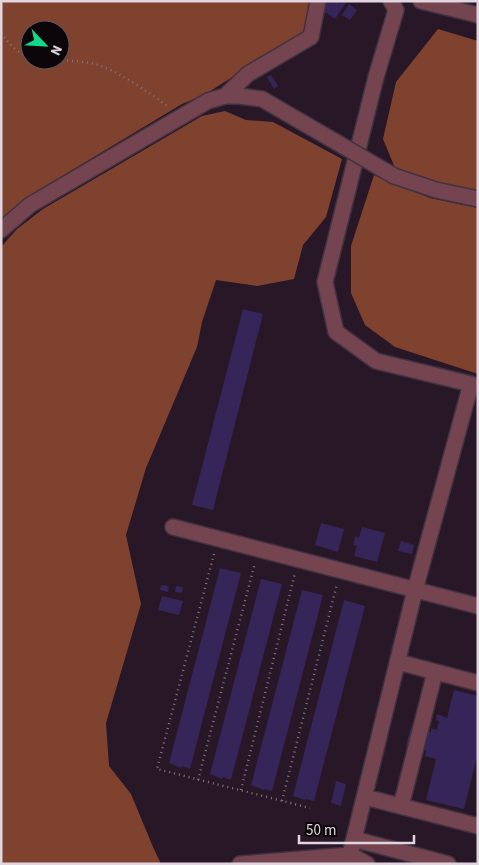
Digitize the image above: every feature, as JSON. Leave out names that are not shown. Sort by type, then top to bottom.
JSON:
[{"type":"street","points":[[225,96],[248,74],[311,37],[318,1]]},
{"type":"street","points":[[350,855],[415,590],[474,385],[376,361],[336,332],[330,308],[325,282],[376,77],[396,10],[391,1]]},
{"type":"street","points":[[421,1],[478,15]]},
{"type":"street","points":[[1,230],[30,205],[208,101],[225,96],[262,99],[394,176],[436,190],[478,199]]},
{"type":"street","points":[[172,527],[478,606]]},
{"type":"street","points":[[398,662],[478,683]]},
{"type":"street","points":[[401,806],[435,672]]},
{"type":"street","points":[[364,797],[478,826]]},
{"type":"street","points":[[354,839],[448,864]]},
{"type":"street","points":[[240,864],[350,855],[367,864]]},
{"type":"path","points":[[1,33],[20,53]]},
{"type":"path","points":[[70,61],[105,67],[153,95],[173,111],[183,116]]},
{"type":"path","points":[[218,539],[157,769],[310,808]]},
{"type":"path","points":[[198,780],[258,549]]},
{"type":"path","points":[[241,790],[299,560]]},
{"type":"path","points":[[282,801],[340,570]]},
{"type":"shaded area","points":[[1,1],[312,1],[308,29],[204,95],[182,104],[29,196],[1,220]]},
{"type":"shaded area","points":[[438,29],[478,41],[478,191],[435,184],[395,168],[383,139],[396,82]]},
{"type":"shaded area","points":[[225,111],[246,120],[273,122],[342,159],[326,217],[303,245],[294,279],[257,286],[216,280],[202,322],[197,347],[146,468],[126,535],[141,604],[106,723],[109,766],[131,794],[161,864],[1,864],[1,247],[17,229],[43,209],[202,116]]},
{"type":"shaded area","points":[[374,175],[430,198],[478,208],[478,374],[395,347],[365,325],[351,293],[351,246]]},
{"type":"building","points":[[328,1],[347,1],[335,19],[322,10]]},
{"type":"building","points":[[349,4],[357,10],[350,20],[342,15]]},
{"type":"building","points":[[271,75],[278,86],[274,89],[267,77]]},
{"type":"building","points":[[243,309],[263,314],[213,510],[192,505]]},
{"type":"building","points":[[321,523],[344,529],[338,552],[315,545]]},
{"type":"building","points":[[362,527],[385,533],[377,562],[354,556],[357,546],[353,545],[355,536],[359,538]]},
{"type":"building","points":[[401,541],[414,545],[412,554],[398,551]]},
{"type":"building","points":[[220,568],[241,573],[190,769],[182,766],[181,768],[169,763]]},
{"type":"building","points":[[261,579],[282,584],[231,780],[223,777],[222,779],[210,774]]},
{"type":"building","points":[[161,585],[169,586],[168,592],[160,590]]},
{"type":"building","points":[[176,586],[183,587],[182,593],[175,592]]},
{"type":"building","points":[[302,590],[323,595],[272,791],[264,790],[251,785]]},
{"type":"building","points":[[162,596],[183,601],[179,615],[158,610]]},
{"type":"building","points":[[344,600],[365,606],[314,801],[305,800],[293,796]]},
{"type":"building","points":[[454,690],[478,696],[478,753],[464,809],[426,800],[436,759],[425,756],[426,750],[406,745],[411,727],[431,732],[431,728],[437,730],[439,721],[436,720],[437,714],[447,718]]},
{"type":"building","points":[[336,781],[346,784],[341,806],[331,803]]}]
